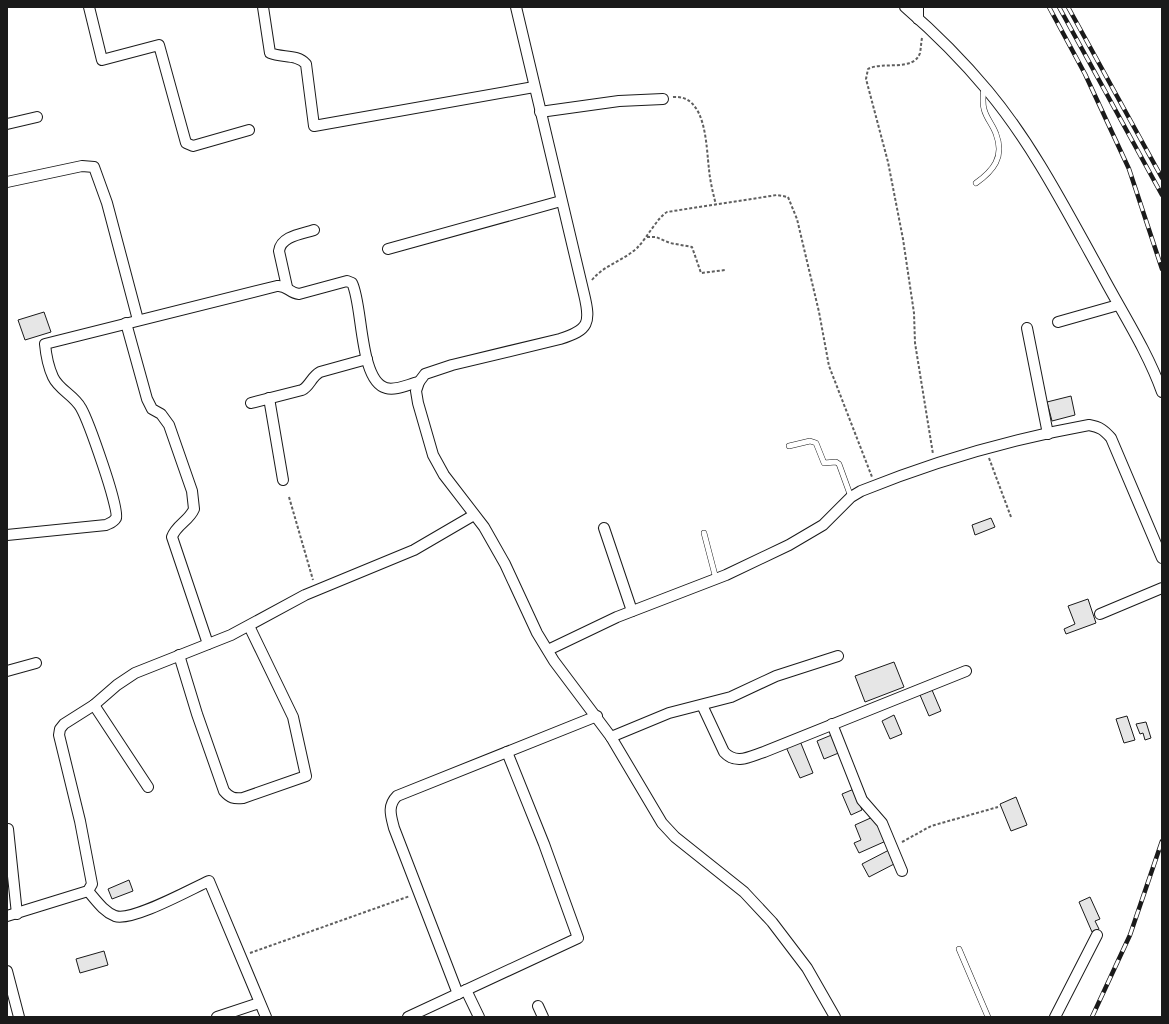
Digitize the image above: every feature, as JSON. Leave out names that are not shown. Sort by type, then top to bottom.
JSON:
[{"type":"street","points":[[89,7],[102,60],[159,45],[186,143],[194,146],[249,130]]},
{"type":"street","points":[[263,7],[270,53],[278,56],[302,59],[306,64],[314,126],[534,87]]},
{"type":"street","points":[[516,7],[584,291],[588,321],[583,329],[576,334],[436,369],[426,374],[419,382],[416,391],[433,455],[444,475],[484,527],[502,558],[537,633],[611,737],[662,824],[675,837],[744,892],[768,917],[807,968],[834,1017]]},
{"type":"street","points":[[905,7],[984,86],[1013,123],[1072,220],[1153,369],[1162,392]]},
{"type":"street","points":[[918,7],[921,22]]},
{"type":"street","points":[[540,112],[619,101],[664,99]]},
{"type":"street","points":[[7,124],[37,117]]},
{"type":"street","points":[[7,182],[82,166],[94,167],[107,203],[138,320]]},
{"type":"street","points":[[388,249],[562,201]]},
{"type":"street","points":[[286,287],[279,251],[280,245],[287,239],[314,230]]},
{"type":"street","points":[[7,535],[106,524],[112,522],[116,518],[117,509],[113,495],[88,425],[81,408],[53,378],[45,344],[258,290],[281,286],[299,294],[347,281],[352,283],[356,294],[367,358],[372,376],[378,384],[385,388],[392,389],[419,382]]},
{"type":"street","points":[[1058,322],[1118,305]]},
{"type":"street","points":[[126,323],[149,405],[166,418],[192,491],[194,509],[191,516],[174,531],[172,537],[208,644]]},
{"type":"street","points":[[1027,328],[1048,434]]},
{"type":"street","points":[[251,403],[302,390],[307,388],[314,375],[320,372],[367,358]]},
{"type":"street","points":[[269,398],[283,480]]},
{"type":"street","points":[[548,650],[632,611],[716,579],[809,534],[823,525],[851,497],[875,485],[935,463],[986,448],[1089,425],[1098,426],[1105,430],[1119,456],[1162,558]]},
{"type":"street","points":[[7,916],[88,890],[92,884],[80,821],[59,735],[60,729],[64,724],[94,705],[117,685],[136,673],[179,654],[231,635],[284,605],[414,550],[474,515]]},
{"type":"street","points":[[604,528],[632,611]]},
{"type":"street","points":[[1100,614],[1162,588]]},
{"type":"street","points":[[179,654],[197,714],[224,791],[229,796],[236,799],[244,798],[306,776],[293,716],[249,626]]},
{"type":"street","points":[[611,737],[669,712],[731,697],[776,676],[838,656]]},
{"type":"street","points":[[7,671],[36,663]]},
{"type":"street","points":[[702,705],[724,752],[730,758],[737,760],[764,752],[966,671]]},
{"type":"street","points":[[94,705],[148,787]]},
{"type":"street","points":[[478,1017],[462,992],[418,893],[391,817],[390,808],[392,802],[397,796],[597,716]]},
{"type":"street","points":[[832,724],[862,800],[878,817],[902,871]]},
{"type":"street","points":[[408,1017],[578,938],[544,844],[507,752]]},
{"type":"street","points":[[8,829],[17,914]]},
{"type":"street","points":[[88,890],[104,910],[114,916],[122,917],[167,901],[209,881],[266,1017]]},
{"type":"street","points":[[1055,1017],[1097,935]]},
{"type":"street","points":[[7,971],[19,1017]]},
{"type":"street","points":[[217,1017],[259,1003]]},
{"type":"street","points":[[538,1006],[542,1017]]},
{"type":"lane","points":[[976,183],[992,170],[996,164],[998,155],[996,134],[984,110],[984,86]]},
{"type":"lane","points":[[789,446],[805,442],[816,443],[824,463],[836,462],[839,464],[851,497]]},
{"type":"lane","points":[[704,533],[716,579]]},
{"type":"lane","points":[[959,949],[988,1017]]},
{"type":"path","points":[[921,22],[920,54],[917,59],[899,66],[878,65],[872,67],[868,69],[866,79],[884,147],[903,239],[914,313],[915,344],[935,463]]},
{"type":"path","points":[[664,99],[678,97],[684,98],[700,115],[706,132],[709,169],[716,205]]},
{"type":"path","points":[[584,291],[601,270],[626,257],[647,237],[662,215],[667,212],[777,195],[788,197],[791,201],[815,297],[831,374],[875,485]]},
{"type":"path","points":[[647,237],[656,237],[670,243],[692,247],[701,273],[725,270]]},
{"type":"path","points":[[986,448],[1011,517]]},
{"type":"path","points":[[289,497],[316,591]]},
{"type":"path","points":[[892,846],[932,826],[998,807]]},
{"type":"path","points":[[240,957],[418,893]]},
{"type":"building","points":[[44,312],[51,332],[25,340],[18,320]]},
{"type":"building","points":[[1071,396],[1075,415],[1052,421],[1047,402]]},
{"type":"building","points":[[991,518],[995,527],[975,535],[972,525]]},
{"type":"building","points":[[1088,599],[1096,623],[1066,634],[1064,629],[1075,624],[1068,606]]},
{"type":"building","points":[[894,662],[904,687],[865,702],[855,676]]},
{"type":"building","points":[[932,690],[941,711],[929,716],[920,695]]},
{"type":"building","points":[[894,715],[902,734],[890,739],[882,721]]},
{"type":"building","points":[[1127,716],[1135,740],[1124,743],[1116,719]]},
{"type":"building","points":[[1146,722],[1151,738],[1145,740],[1143,733],[1140,734],[1136,724]]},
{"type":"building","points":[[834,734],[841,752],[824,759],[817,741]]},
{"type":"building","points":[[800,741],[813,773],[800,778],[786,747]]},
{"type":"building","points":[[854,789],[862,810],[851,815],[842,794]]},
{"type":"building","points":[[1016,797],[1027,825],[1011,831],[1000,804]]},
{"type":"building","points":[[875,816],[886,841],[859,853],[854,843],[861,840],[855,825]]},
{"type":"building","points":[[889,850],[896,863],[869,877],[862,864]]},
{"type":"building","points":[[129,880],[133,891],[112,899],[108,889]]},
{"type":"building","points":[[1090,897],[1100,919],[1095,921],[1099,929],[1092,932],[1079,902]]},
{"type":"building","points":[[104,951],[108,965],[80,973],[76,959]]},
{"type":"railway","points":[[1049,7],[1085,74],[1129,169],[1162,269]]},
{"type":"railway","points":[[1059,7],[1162,195]]},
{"type":"railway","points":[[1068,7],[1162,178]]},
{"type":"railway","points":[[1092,1017],[1130,935],[1162,841]]}]
